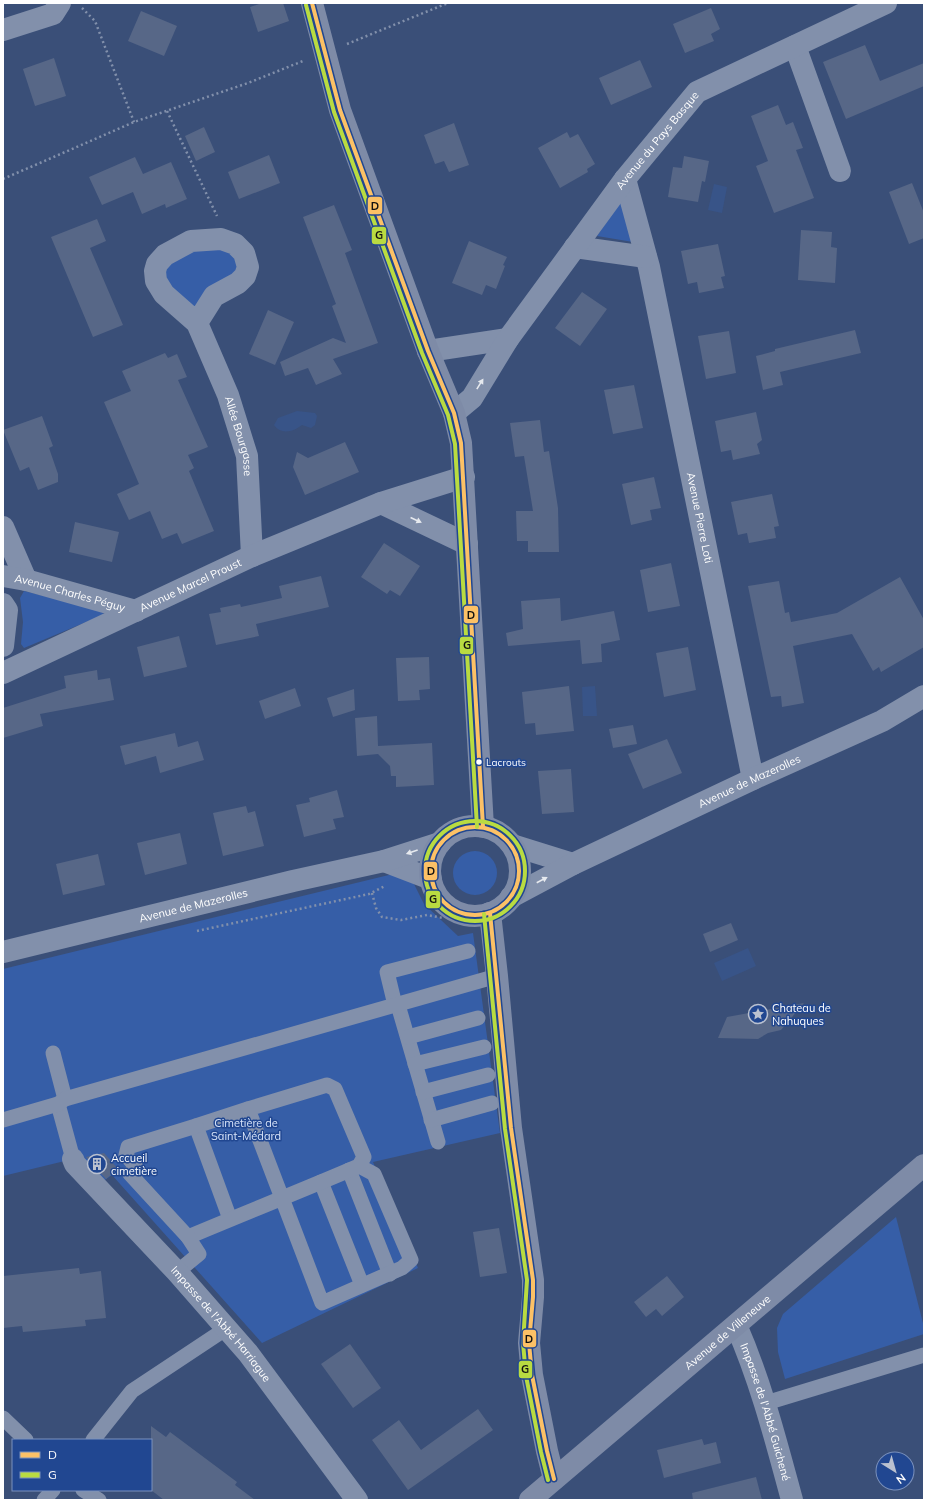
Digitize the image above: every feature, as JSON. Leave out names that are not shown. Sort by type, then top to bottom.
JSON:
[{"type":"street","points":[[3,30],[53,14],[60,3]]},
{"type":"street","points":[[312,3],[340,110],[428,352],[454,413],[461,443],[484,827]]},
{"type":"street","name":"Avenue du Pays Basque","points":[[454,413],[472,398],[508,338],[625,179],[697,92],[886,3]]},
{"type":"street","points":[[796,46],[840,171]]},
{"type":"street","name":"Avenue Pierre Loti","points":[[625,179],[646,257],[753,778]]},
{"type":"street","name":"Allée Bourgasse","points":[[230,242],[221,239],[191,241],[165,255],[157,264],[155,271],[156,281],[164,294],[197,323],[228,395],[247,456],[252,556]]},
{"type":"street","points":[[197,323],[214,296],[238,283],[245,276],[248,267],[244,253],[235,244],[230,242]]},
{"type":"street","points":[[575,247],[646,257]]},
{"type":"street","points":[[428,352],[508,338]]},
{"type":"street","name":"Avenue Marcel Proust","points":[[3,673],[252,556],[380,503],[464,478]]},
{"type":"street","points":[[380,503],[468,544]]},
{"type":"street","points":[[3,527],[26,580]]},
{"type":"street","name":"Avenue Charles Péguy","points":[[3,576],[26,580],[136,610]]},
{"type":"street","points":[[3,604],[7,610],[3,646]]},
{"type":"street","name":"Avenue de Mazerolles","points":[[511,897],[573,864],[753,778],[882,721],[924,696]]},
{"type":"street","points":[[471,826],[484,827],[494,830],[512,845],[517,855],[519,878],[511,897],[502,906],[490,913],[477,915],[464,914],[453,910],[442,902],[435,891],[431,879],[431,860],[440,843],[449,834],[471,826]]},
{"type":"street","name":"Avenue de Mazerolles","points":[[3,952],[293,881],[384,861],[440,843]]},
{"type":"street","points":[[512,845],[573,864]]},
{"type":"street","points":[[384,861],[431,879]]},
{"type":"street","points":[[490,913],[511,1128],[533,1280],[534,1296],[529,1343],[532,1375],[545,1444],[554,1479]]},
{"type":"street","name":"Impasse de l'Abbé Harriague","points":[[73,1159],[75,1164],[177,1272],[248,1353],[357,1500]]},
{"type":"street","name":"Avenue de Villeneuve","points":[[530,1500],[924,1165]]},
{"type":"street","name":"Impasse de l'Abbé Guichené","points":[[736,1325],[749,1355],[766,1403],[792,1500]]},
{"type":"lane","points":[[438,1142],[408,1037],[387,972],[468,951]]},
{"type":"lane","points":[[3,1120],[62,1101],[497,976]]},
{"type":"lane","points":[[408,1037],[478,1018]]},
{"type":"lane","points":[[415,1064],[484,1047]]},
{"type":"lane","points":[[53,1053],[73,1159]]},
{"type":"lane","points":[[423,1092],[488,1075]]},
{"type":"lane","points":[[177,1272],[199,1254],[188,1236],[130,1174],[136,1167],[126,1155],[128,1147],[327,1085],[335,1089],[364,1157],[354,1168],[188,1236]]},
{"type":"lane","points":[[431,1120],[492,1103]]},
{"type":"lane","points":[[248,1109],[322,1303],[390,1274],[402,1268],[411,1260],[374,1174],[354,1168]]},
{"type":"lane","points":[[196,1126],[230,1219]]},
{"type":"lane","points":[[354,1168],[390,1274]]},
{"type":"lane","points":[[321,1182],[362,1286]]},
{"type":"lane","points":[[94,1439],[132,1391],[227,1328]]},
{"type":"lane","points":[[766,1403],[924,1355]]},
{"type":"lane","points":[[3,1418],[25,1439]]},
{"type":"lane","points":[[44,1500],[52,1491]]},
{"type":"lane","points":[[85,1491],[99,1500]]},
{"type":"path","points":[[78,3],[95,21],[134,122]]},
{"type":"path","points":[[3,179],[134,122],[248,83],[448,3]]},
{"type":"path","points":[[167,111],[230,242]]},
{"type":"path","points":[[372,893],[376,908],[382,917],[401,920],[427,914],[443,918]]},
{"type":"green space","points":[[621,201],[633,242],[597,236]]},
{"type":"green space","points":[[211,244],[225,247],[241,264],[236,277],[196,311],[166,284],[161,272],[167,261]]},
{"type":"green space","points":[[24,591],[101,610],[104,611],[103,615],[24,648],[21,644],[23,622],[20,598]]},
{"type":"green space","points":[[471,851],[479,851],[484,852],[491,857],[496,864],[496,882],[491,889],[484,894],[471,895],[463,892],[456,885],[453,877],[453,869],[456,861],[463,854]]},
{"type":"green space","name":"Cimetière de Saint-Médard","points":[[393,874],[413,882],[424,904],[458,936],[473,933],[500,1133],[373,1162],[418,1268],[262,1343],[112,1175],[99,1184],[73,1159],[3,1176],[3,969]]},
{"type":"green space","points":[[896,1217],[924,1327],[924,1334],[785,1379],[778,1352],[777,1328],[783,1314]]},
{"type":"shaded area","points":[[714,184],[727,187],[722,213],[708,210]]},
{"type":"shaded area","points":[[297,411],[315,413],[317,416],[315,425],[311,428],[302,425],[291,431],[284,431],[280,430],[274,425],[278,418]]},
{"type":"shaded area","points":[[595,686],[597,716],[583,716],[582,687]]},
{"type":"shaded area","points":[[748,948],[756,966],[722,981],[714,963]]},
{"type":"building","points":[[262,3],[283,3],[289,21],[258,32],[250,7]]},
{"type":"building","points":[[711,8],[720,29],[711,34],[714,41],[685,53],[673,24]]},
{"type":"building","points":[[141,11],[177,26],[164,56],[128,41]]},
{"type":"building","points":[[865,45],[880,81],[924,63],[924,86],[846,119],[823,62]]},
{"type":"building","points":[[54,58],[66,96],[35,106],[23,69]]},
{"type":"building","points":[[640,60],[652,87],[611,105],[599,78]]},
{"type":"building","points":[[778,105],[786,125],[793,122],[803,148],[796,150],[814,198],[774,213],[756,166],[768,161],[751,116]]},
{"type":"building","points":[[454,123],[469,165],[449,172],[444,161],[435,164],[424,135]]},
{"type":"building","points":[[204,127],[215,152],[196,161],[185,136]]},
{"type":"building","points":[[567,132],[570,138],[578,134],[595,164],[587,169],[588,172],[560,188],[538,148]]},
{"type":"building","points":[[269,155],[280,183],[239,199],[228,172]]},
{"type":"building","points":[[684,156],[709,161],[705,182],[702,181],[698,202],[668,197],[673,167],[682,168]]},
{"type":"building","points":[[135,157],[143,174],[171,162],[187,199],[166,208],[165,204],[142,214],[133,192],[102,205],[89,177]]},
{"type":"building","points":[[912,183],[924,213],[924,238],[909,244],[889,192]]},
{"type":"building","points":[[334,205],[352,250],[345,253],[378,343],[333,359],[342,374],[316,385],[308,368],[285,376],[280,362],[333,338],[346,343],[332,306],[336,304],[303,217]]},
{"type":"building","points":[[97,219],[106,241],[90,248],[123,325],[93,337],[51,237]]},
{"type":"building","points":[[801,230],[832,232],[831,247],[837,248],[835,283],[798,280]]},
{"type":"building","points":[[469,241],[507,257],[496,289],[486,285],[482,295],[452,283]]},
{"type":"building","points":[[718,244],[725,276],[721,277],[724,288],[699,293],[697,282],[688,284],[681,251]]},
{"type":"building","points":[[582,292],[607,309],[580,346],[555,328]]},
{"type":"building","points":[[268,310],[294,322],[275,365],[249,354]]},
{"type":"building","points":[[855,330],[861,353],[780,372],[783,385],[763,390],[756,356],[775,351],[775,349]]},
{"type":"building","points":[[729,331],[736,373],[706,379],[698,336]]},
{"type":"building","points":[[165,353],[168,358],[177,354],[187,377],[178,380],[208,447],[188,455],[194,468],[189,471],[214,531],[182,544],[177,533],[162,539],[150,511],[129,520],[117,494],[139,484],[104,402],[131,391],[122,371]]},
{"type":"building","points":[[634,385],[643,428],[613,434],[604,390]]},
{"type":"building","points":[[756,412],[762,440],[757,444],[760,454],[733,460],[731,450],[721,452],[715,421]]},
{"type":"building","points":[[42,416],[53,446],[49,448],[58,474],[58,482],[38,490],[29,467],[20,471],[3,430]]},
{"type":"building","points":[[540,420],[544,452],[549,451],[558,508],[559,552],[528,552],[528,541],[517,541],[516,511],[533,511],[524,456],[515,457],[510,423]]},
{"type":"building","points":[[345,442],[359,472],[305,495],[293,467],[297,452],[308,458]]},
{"type":"building","points":[[654,477],[661,508],[650,510],[652,520],[631,525],[622,484]]},
{"type":"building","points":[[772,494],[779,526],[774,527],[776,538],[749,543],[747,533],[738,535],[731,502]]},
{"type":"building","points":[[75,522],[119,532],[112,562],[69,552]]},
{"type":"building","points":[[384,543],[420,566],[400,596],[390,590],[387,594],[361,577]]},
{"type":"building","points":[[671,563],[680,606],[648,612],[640,570]]},
{"type":"building","points":[[321,576],[329,607],[256,624],[259,636],[216,645],[209,614],[221,612],[220,608],[240,604],[241,607],[282,598],[279,586]]},
{"type":"building","points":[[900,577],[924,620],[924,647],[881,672],[879,667],[873,671],[852,634],[793,646],[804,703],[782,707],[781,696],[771,697],[748,586],[779,581],[785,613],[789,612],[791,622],[837,613]]},
{"type":"building","points":[[560,598],[561,621],[614,611],[620,640],[601,644],[602,662],[582,664],[580,640],[508,646],[506,633],[523,629],[521,601]]},
{"type":"building","points":[[179,636],[187,667],[144,677],[137,647]]},
{"type":"building","points":[[688,647],[696,690],[664,697],[656,653]]},
{"type":"building","points":[[429,657],[430,689],[419,690],[420,700],[398,701],[396,658]]},
{"type":"building","points":[[97,670],[98,680],[110,678],[114,700],[40,714],[43,726],[3,738],[3,708],[66,688],[64,676]]},
{"type":"building","points":[[569,686],[574,731],[536,735],[535,723],[525,724],[522,692]]},
{"type":"building","points":[[295,688],[301,706],[265,719],[259,701]]},
{"type":"building","points":[[354,689],[355,710],[333,717],[327,698]]},
{"type":"building","points":[[377,716],[378,746],[432,743],[434,785],[396,787],[396,776],[391,776],[390,766],[378,754],[357,756],[355,718]]},
{"type":"building","points":[[633,725],[637,744],[613,748],[609,729]]},
{"type":"building","points":[[175,733],[178,747],[198,741],[204,760],[160,773],[156,756],[125,765],[120,746]]},
{"type":"building","points":[[667,739],[682,773],[643,789],[628,754]]},
{"type":"building","points":[[571,769],[574,812],[542,814],[538,771]]},
{"type":"building","points":[[337,790],[344,817],[333,819],[336,829],[304,837],[296,805],[310,802],[309,798]]},
{"type":"building","points":[[246,806],[248,813],[255,811],[264,846],[223,856],[213,813]]},
{"type":"building","points":[[180,833],[187,864],[145,875],[137,843]]},
{"type":"building","points":[[98,854],[105,885],[63,895],[56,864]]},
{"type":"building","points":[[731,923],[738,940],[710,952],[703,934]]},
{"type":"building","points":[[804,1003],[781,1030],[768,1033],[758,1039],[718,1038],[727,1017]]},
{"type":"building","points":[[104,1153],[118,1169],[106,1179],[86,1157]]},
{"type":"building","points":[[499,1228],[507,1273],[480,1277],[473,1232]]},
{"type":"building","points":[[79,1268],[80,1274],[101,1271],[106,1318],[85,1320],[86,1326],[23,1332],[22,1326],[3,1328],[3,1276]]},
{"type":"building","points":[[667,1276],[684,1297],[662,1316],[656,1309],[646,1317],[634,1302]]},
{"type":"building","points":[[350,1344],[381,1388],[353,1408],[321,1364]]},
{"type":"building","points":[[478,1409],[493,1430],[408,1490],[372,1440],[399,1420],[421,1450]]},
{"type":"building","points":[[151,1426],[166,1437],[170,1432],[237,1482],[235,1485],[255,1500],[164,1500],[152,1491]]},
{"type":"building","points":[[702,1439],[704,1445],[716,1442],[721,1463],[664,1478],[657,1450]]},
{"type":"building","points":[[756,1477],[762,1500],[693,1500],[692,1493]]},
{"type":"transit line","name":"D","points":[[312,3],[340,110],[428,351],[454,413],[461,443],[483,827]]},
{"type":"transit line","name":"G","points":[[306,5],[334,112],[422,353],[448,415],[455,444],[477,827]]},
{"type":"transit line","name":"G","points":[[465,821],[485,821],[494,824],[511,835],[522,852],[525,861],[525,871],[525,881],[522,890],[511,907],[494,918],[485,921],[465,921],[447,913],[439,907],[433,899],[425,881],[425,861],[433,843],[439,835],[447,829],[465,821]]},
{"type":"transit line","name":"D","points":[[466,827],[484,827],[500,834],[512,846],[519,862],[519,871],[519,880],[512,896],[500,908],[484,915],[466,915],[450,908],[438,896],[431,880],[431,862],[438,846],[450,834],[466,827]]},
{"type":"transit line","name":"D","points":[[490,913],[511,1128],[533,1280],[529,1343],[532,1375],[554,1479]]},
{"type":"transit line","name":"G","points":[[484,914],[505,1129],[527,1280],[523,1343],[526,1376],[548,1480]]},
{"type":"place","name":"Lacrouts","points":[[479,762]]},
{"type":"place","name":"Chateau de Nahuques","points":[[758,1014]]},
{"type":"place","name":"Accueil cimetière","points":[[97,1164]]}]
